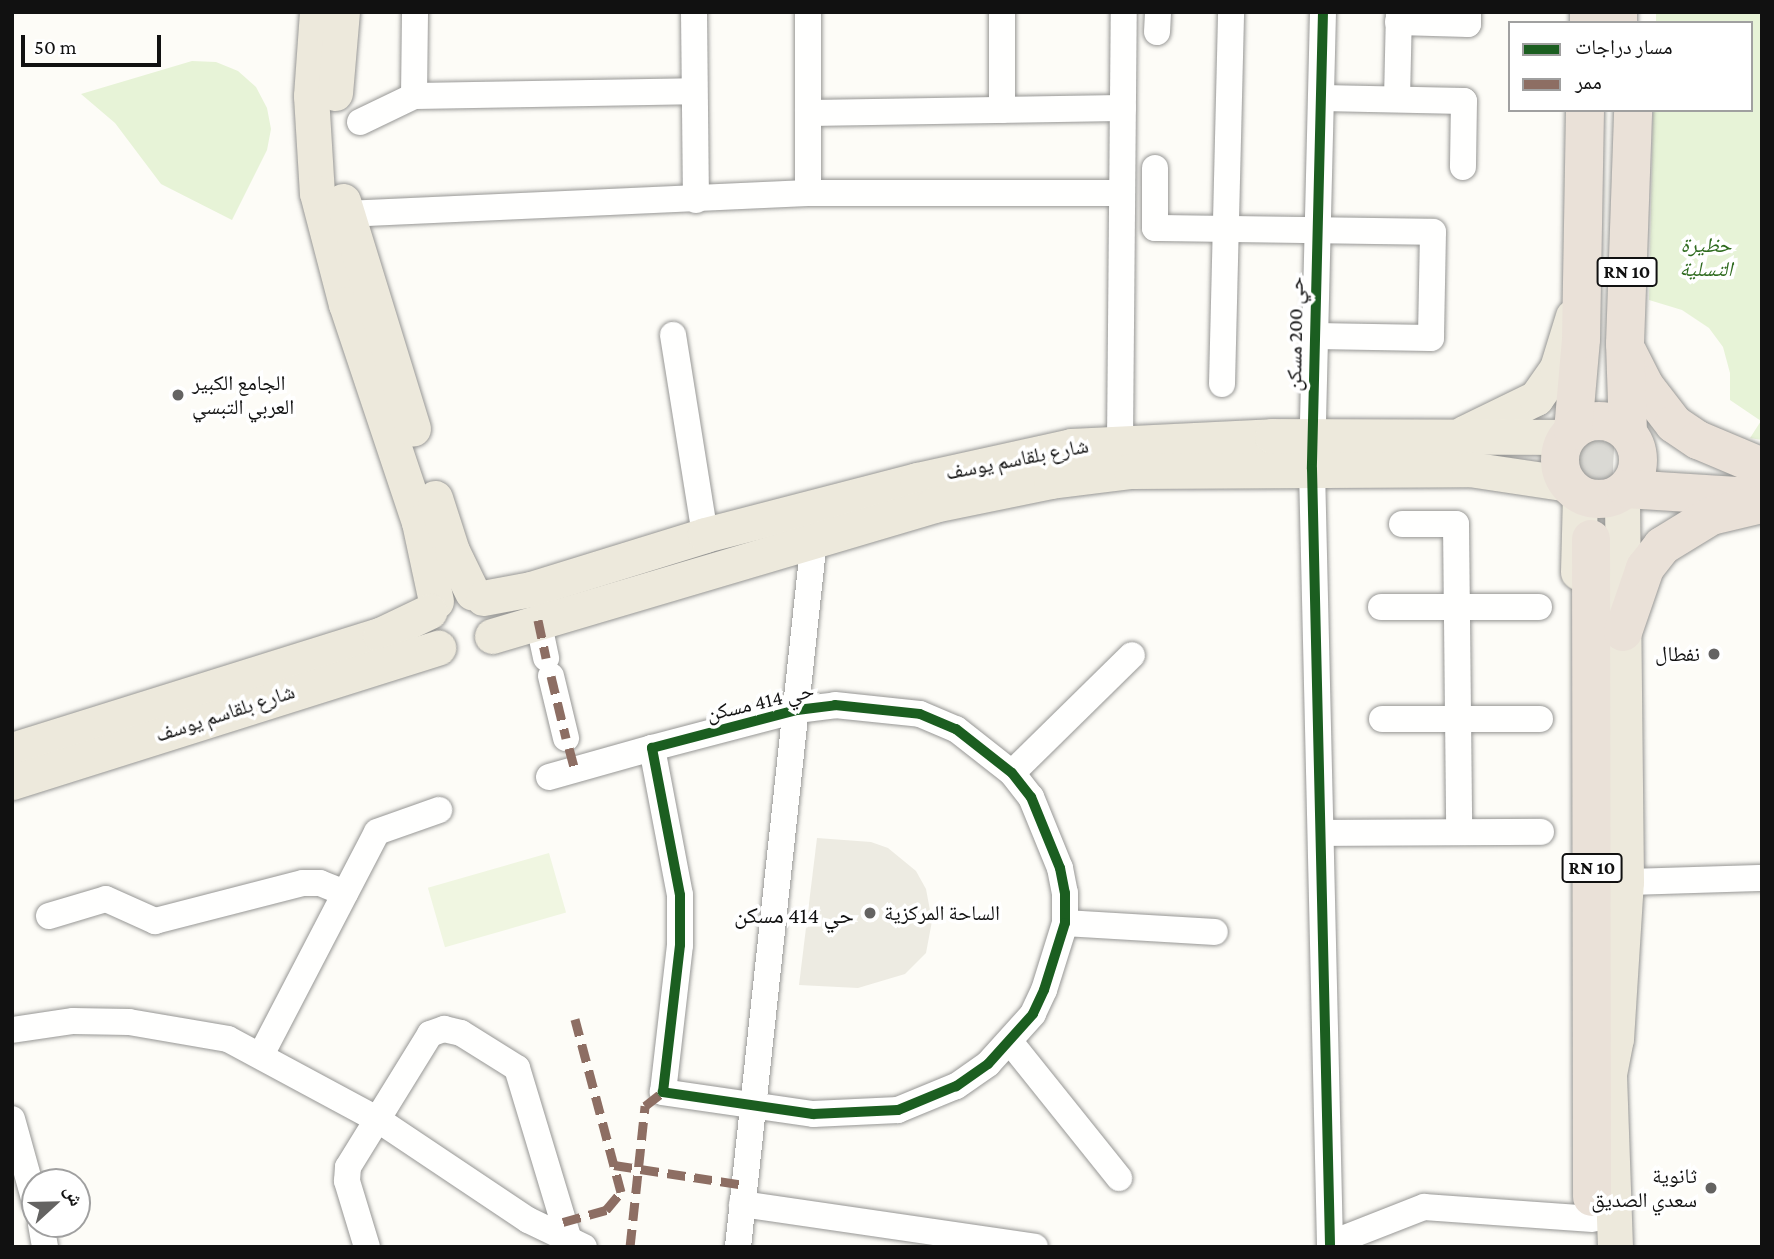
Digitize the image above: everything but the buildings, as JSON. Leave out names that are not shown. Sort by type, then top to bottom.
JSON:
[{"type":"highway","name":"RN 10","points":[[1585,112],[1582,275],[1601,425]]},
{"type":"highway","name":"RN 10","points":[[1601,425],[1602,112]]},
{"type":"highway","name":"RN 10","points":[[1601,425],[1616,112]]},
{"type":"highway","name":"RN 10","points":[[1601,425],[1625,344],[1633,112]]},
{"type":"highway","points":[[1625,344],[1644,385],[1674,424],[1698,440],[1762,468]]},
{"type":"highway","points":[[1601,425],[1685,457],[1762,468]]},
{"type":"highway","points":[[1601,425],[1560,465],[1575,489],[1604,499],[1624,490],[1700,490],[1762,498]]},
{"type":"highway","points":[[1601,425],[1637,470],[1624,490]]},
{"type":"highway","points":[[1623,632],[1645,569],[1662,546],[1711,516],[1762,504]]},
{"type":"highway","name":"RN 10","points":[[1593,1221],[1597,539],[1609,1074]]},
{"type":"main road","points":[[317,12],[311,96],[317,193],[346,304],[419,522],[433,606],[428,631],[438,648],[467,657],[477,654],[492,636],[494,616],[452,551],[345,214],[334,125],[342,12]]},
{"type":"main road","points":[[1448,439],[1519,410],[1542,390],[1566,346],[1582,275]]},
{"type":"main road","name":"شارع بلقاسم يوسف","points":[[492,636],[538,620],[933,505],[1051,481],[1601,425]]},
{"type":"main road","name":"شارع بلقاسم يوسف","points":[[478,595],[531,589],[705,535],[1009,456],[1120,441],[1312,454],[1469,469],[1575,489]]},
{"type":"main road","points":[[1575,489],[1576,978],[1580,1089],[1593,1221]]},
{"type":"main road","points":[[1609,1074],[1616,1039],[1626,881],[1624,490]]},
{"type":"main road","points":[[433,606],[453,591],[478,595]]},
{"type":"main road","name":"شارع بلقاسم يوسف","points":[[12,750],[380,635],[433,606]]},
{"type":"main road","name":"شارع بلقاسم يوسف","points":[[12,782],[438,648]]},
{"type":"main road","name":"RN 10","points":[[1609,1074],[1615,1247]]},
{"type":"street","points":[[414,96],[415,12]]},
{"type":"street","points":[[694,12],[696,200]]},
{"type":"street","points":[[808,12],[808,193]]},
{"type":"street","points":[[1002,12],[1002,110]]},
{"type":"street","points":[[1120,441],[1124,12]]},
{"type":"street","points":[[1222,384],[1231,12]]},
{"type":"street","name":"حي 200 مسكن","points":[[1323,12],[1312,454],[1331,1245]]},
{"type":"street","points":[[1397,99],[1399,17],[1468,24],[1468,12]]},
{"type":"street","points":[[360,122],[414,96],[694,91]]},
{"type":"street","points":[[1322,98],[1464,101],[1463,167]]},
{"type":"street","points":[[808,113],[1123,108]]},
{"type":"street","points":[[1155,168],[1155,228],[1433,232],[1430,338],[1315,336]]},
{"type":"street","points":[[345,214],[808,193],[1122,192]]},
{"type":"street","points":[[673,335],[705,535]]},
{"type":"street","points":[[1402,524],[1456,524],[1459,832]]},
{"type":"street","points":[[738,1247],[814,539]]},
{"type":"street","points":[[1381,607],[1539,607]]},
{"type":"street","points":[[538,620],[570,752]]},
{"type":"street","points":[[1012,773],[1132,654]]},
{"type":"street","name":"حي 414 مسكن","points":[[549,777],[570,752],[653,748],[797,710],[835,705],[920,714],[956,729],[1012,773],[1031,797],[1057,859],[1065,892],[1065,923],[1044,990],[1011,1043],[956,1086],[898,1111],[813,1114],[663,1092],[677,970],[680,895],[653,748]]},
{"type":"street","points":[[1382,719],[1540,719]]},
{"type":"street","points":[[261,1055],[377,832],[439,810]]},
{"type":"street","points":[[1321,832],[1541,832]]},
{"type":"street","points":[[1626,881],[1762,878]]},
{"type":"street","points":[[49,916],[106,899],[155,921],[303,883],[320,883],[345,892]]},
{"type":"street","points":[[1065,923],[1215,932]]},
{"type":"street","points":[[12,1030],[73,1021],[129,1022],[228,1039],[380,1121],[528,1220],[577,1245]]},
{"type":"street","points":[[368,1247],[347,1181],[348,1167],[380,1121],[430,1034],[444,1028],[461,1032],[508,1060],[524,1080],[577,1245]]},
{"type":"street","points":[[1011,1043],[1119,1178]]},
{"type":"street","points":[[12,1119],[21,1168]]},
{"type":"street","points":[[742,1204],[877,1235],[1035,1247]]},
{"type":"street","points":[[1331,1245],[1424,1207],[1593,1221]]},
{"type":"green space","name":"حظيرة التسلية","points":[[1656,12],[1762,12],[1762,440],[1750,438],[1761,421],[1730,400],[1730,373],[1723,347],[1709,328],[1682,310],[1649,300],[1653,112],[1753,112],[1753,21],[1656,21]]},
{"type":"green space","points":[[192,61],[216,62],[238,71],[256,87],[267,108],[271,129],[267,150],[232,220],[161,184],[115,123],[81,94]]},
{"type":"green space","points":[[549,853],[566,913],[445,947],[428,888]]},
{"type":"shaded area","name":"الساحة المركزية","points":[[817,838],[871,842],[888,848],[916,871],[926,889],[932,921],[926,953],[905,974],[858,988],[799,985]]},
{"type":"tunnel","points":[[1591,536],[1597,406]]},
{"type":"marked path","points":[[538,620],[546,658]]},
{"type":"marked path","points":[[551,676],[566,738]]},
{"type":"marked path","points":[[569,748],[575,770]]},
{"type":"marked path","points":[[563,1222],[606,1210],[621,1192],[575,1019]]},
{"type":"marked path","points":[[630,1247],[645,1106],[663,1092]]},
{"type":"marked path","points":[[614,1165],[745,1185]]},
{"type":"cycle path","points":[[1323,12],[1312,469],[1330,1247]]},
{"type":"cycle path","points":[[835,705],[920,714],[956,729],[1012,773],[1031,797],[1060,868],[1065,893],[1065,923],[1044,990],[1033,1014],[988,1064],[956,1086],[898,1110],[813,1114],[663,1092],[680,945],[680,895],[652,748],[797,710],[835,705]]},
{"type":"place","name":"الجامع الكبير العربي التبسي","points":[[178,395]]},
{"type":"place","name":"نفطال","points":[[1714,654]]},
{"type":"place","name":"الساحة المركزية","points":[[870,913]]},
{"type":"place","name":"ثانوية سعدي الصديق","points":[[1711,1188]]},
{"type":"district","name":"حي 414 مسكن","points":[[794,915]]}]
